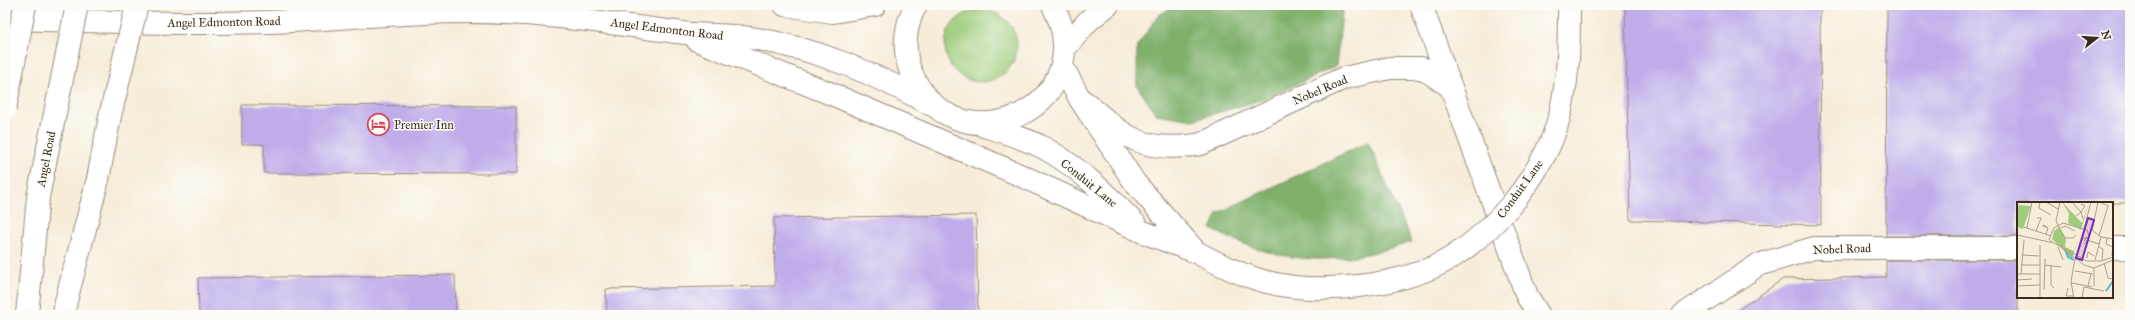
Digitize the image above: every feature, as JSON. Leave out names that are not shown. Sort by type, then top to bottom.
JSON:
[{"type":"main road","points":[[5,110],[24,5]]},
{"type":"main road","name":"Angel Road","points":[[27,315],[38,197],[77,5]]},
{"type":"main road","points":[[64,315],[66,301],[98,178],[110,116],[137,5]]},
{"type":"main road","points":[[785,5],[834,12],[875,5]]},
{"type":"main road","points":[[916,5],[911,14],[905,39],[907,64],[916,85],[932,105]]},
{"type":"main road","points":[[1053,5],[1061,25],[1063,57]]},
{"type":"main road","points":[[975,124],[1004,122],[1031,109],[1051,88],[1063,57],[1088,22],[1108,5]]},
{"type":"main road","points":[[1421,5],[1451,87],[1526,306],[1539,315]]},
{"type":"main road","name":"Conduit Lane","points":[[932,105],[952,118],[1015,136],[1044,148],[1083,175],[1143,232],[1196,252],[1228,269],[1256,278],[1303,287],[1343,287],[1392,280],[1422,271],[1453,257],[1479,238],[1502,216],[1541,162],[1556,129],[1564,99],[1569,44],[1569,5]]},
{"type":"main road","name":"Angel Edmonton Road","points":[[5,19],[181,24],[271,22],[468,12],[569,18],[679,33],[750,38],[799,47],[878,76],[932,105]]},
{"type":"main road","points":[[679,33],[834,95],[1022,176],[1143,232]]},
{"type":"main road","name":"Conduit Lane","points":[[1063,57],[1080,99],[1135,183],[1196,252]]},
{"type":"main road","name":"Nobel Road","points":[[1080,99],[1128,138],[1151,146],[1182,148],[1201,144],[1344,78],[1390,68],[1422,68],[1451,87]]},
{"type":"main road","name":"Nobel Road","points":[[1683,315],[1758,265],[1814,248],[2017,248]]},
{"type":"main road","points":[[2113,248],[2130,248]]},
{"type":"green space","points":[[1176,5],[1343,5],[1336,66],[1268,98],[1193,120],[1156,114],[1137,86],[1137,46],[1159,15]]},
{"type":"green space","points":[[974,10],[988,10],[995,12],[1007,20],[1015,32],[1017,46],[1015,60],[1007,72],[995,80],[988,82],[974,82],[967,80],[955,72],[947,60],[945,53],[945,39],[947,32],[955,20],[967,12]]},
{"type":"green space","points":[[1368,142],[1412,242],[1384,250],[1358,255],[1310,259],[1287,256],[1263,250],[1211,229],[1218,213]]},
{"type":"building","points":[[1625,5],[1820,5],[1821,225],[1630,220]]},
{"type":"building","points":[[1887,5],[2130,5],[2130,203],[2017,202],[2017,236],[1886,236]]},
{"type":"building","name":"Premier Inn","points":[[242,105],[516,106],[516,174],[264,173],[264,144],[242,144]]},
{"type":"building","points":[[976,215],[978,315],[607,315],[606,289],[775,286],[774,218]]},
{"type":"building","points":[[1886,260],[2017,260],[2018,315],[1731,315],[1783,279],[1886,277]]},
{"type":"building","points":[[455,275],[456,315],[199,315],[198,278]]},
{"type":"place","name":"Premier Inn","points":[[379,125]]}]
